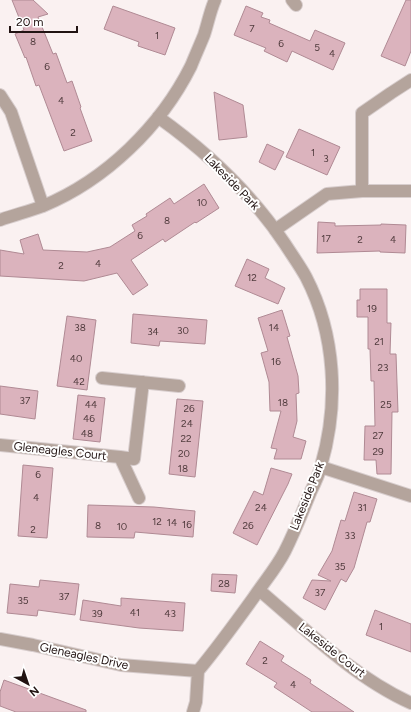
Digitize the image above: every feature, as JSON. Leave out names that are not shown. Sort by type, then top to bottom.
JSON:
[{"type":"street","points":[[0,220],[43,206],[75,190],[105,170],[140,137],[158,117],[190,66],[204,36],[213,1]]},
{"type":"street","points":[[362,191],[362,113],[411,80]]},
{"type":"street","points":[[0,95],[11,112],[43,206]]},
{"type":"street","name":"Lakeside Park","points":[[158,117],[178,131],[204,153],[252,200],[275,230],[306,277],[326,330],[332,382],[330,423],[321,467],[304,510],[284,552],[259,590],[218,647],[198,670]]},
{"type":"street","points":[[275,230],[327,194],[362,191],[411,191]]},
{"type":"street","points":[[102,378],[179,386]]},
{"type":"street","name":"Gleneagles Court","points":[[0,445],[134,459],[143,382]]},
{"type":"street","name":"Gleneagles Court","points":[[120,457],[139,498]]},
{"type":"street","points":[[321,467],[411,496]]},
{"type":"street","name":"Lakeside Court","points":[[259,590],[308,632],[366,677],[392,694],[411,702]]},
{"type":"street","name":"Gleneagles Drive","points":[[0,639],[121,665],[198,670]]},
{"type":"street","points":[[193,712],[196,702],[198,670]]},
{"type":"building","points":[[12,0],[33,0],[48,14],[38,17],[53,54],[56,53],[67,83],[72,81],[92,141],[64,151],[39,85],[36,86],[26,57],[25,58],[15,34],[24,30]]},
{"type":"building","points":[[406,0],[411,0],[411,51],[405,66],[381,56]]},
{"type":"building","points":[[113,6],[175,28],[165,55],[138,46],[139,42],[104,29]]},
{"type":"building","points":[[246,6],[263,13],[261,17],[270,20],[269,23],[310,41],[315,30],[345,43],[333,70],[292,51],[287,62],[264,51],[266,48],[234,35]]},
{"type":"building","points":[[214,92],[243,105],[247,137],[219,140]]},
{"type":"building","points":[[299,129],[340,147],[327,175],[286,157]]},
{"type":"building","points":[[267,144],[284,152],[275,170],[259,162]]},
{"type":"building","points":[[204,184],[219,208],[165,242],[163,239],[131,260],[148,285],[133,295],[117,273],[84,281],[0,276],[0,250],[24,254],[20,240],[38,234],[43,250],[87,252],[110,247],[135,231],[132,225],[147,216],[146,214],[170,198],[174,204]]},
{"type":"building","points":[[318,222],[335,223],[335,226],[381,224],[406,225],[405,253],[380,251],[317,253]]},
{"type":"building","points":[[247,259],[269,269],[265,278],[285,288],[278,304],[235,286]]},
{"type":"building","points":[[360,289],[387,289],[387,323],[391,323],[390,354],[396,354],[398,412],[392,412],[391,474],[377,474],[376,460],[364,460],[365,426],[375,426],[374,381],[371,381],[370,349],[368,349],[368,317],[357,317],[357,300],[360,300]]},
{"type":"building","points":[[282,310],[290,336],[287,337],[298,376],[299,393],[296,394],[297,421],[293,437],[306,441],[301,459],[274,459],[277,449],[271,448],[281,411],[270,411],[269,382],[261,353],[268,351],[258,318]]},
{"type":"building","points":[[133,314],[207,320],[205,344],[160,341],[159,346],[131,343]]},
{"type":"building","points":[[67,316],[96,320],[87,390],[57,386]]},
{"type":"building","points":[[0,386],[38,391],[35,419],[0,414]]},
{"type":"building","points":[[78,395],[105,398],[100,442],[73,439]]},
{"type":"building","points":[[177,399],[203,401],[195,477],[169,474]]},
{"type":"building","points":[[23,465],[53,468],[47,538],[18,536]]},
{"type":"building","points":[[271,468],[292,474],[257,545],[233,533],[254,491],[263,495]]},
{"type":"building","points":[[354,492],[377,499],[370,522],[367,522],[354,568],[346,582],[341,579],[325,610],[303,598],[312,580],[331,581],[318,575],[332,551],[341,520],[345,521]]},
{"type":"building","points":[[88,505],[154,507],[195,511],[193,537],[135,532],[134,538],[87,537]]},
{"type":"building","points":[[212,574],[237,575],[235,593],[211,591]]},
{"type":"building","points":[[40,580],[79,584],[75,615],[38,610],[37,616],[7,613],[10,584],[39,587]]},
{"type":"building","points":[[121,598],[185,603],[183,631],[139,628],[80,620],[83,600],[121,606]]},
{"type":"building","points":[[375,610],[411,624],[411,652],[366,635]]},
{"type":"building","points":[[260,641],[284,656],[281,661],[311,680],[310,683],[354,712],[312,712],[274,687],[277,683],[246,664]]},
{"type":"building","points":[[4,680],[86,710],[86,712],[16,712],[0,706],[0,692]]}]
